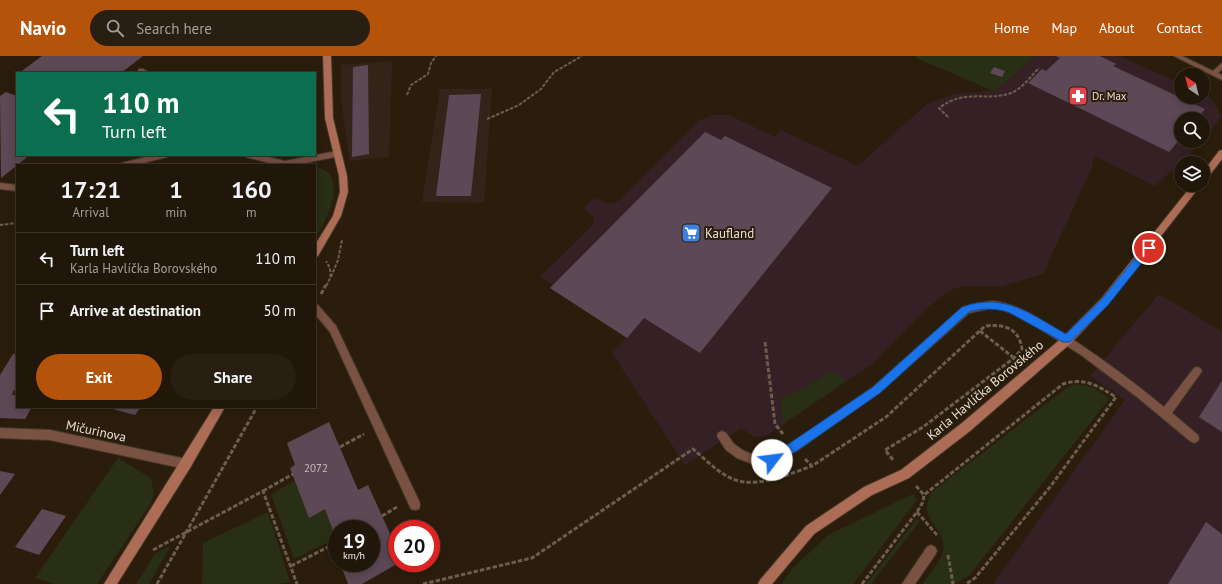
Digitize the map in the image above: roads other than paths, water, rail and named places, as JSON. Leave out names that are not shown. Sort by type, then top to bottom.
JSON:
[{"type":"street","points":[[316,251],[337,216],[344,192],[343,176],[329,118],[327,56]]},
{"type":"street","points":[[1210,169],[1222,153]]},
{"type":"street","name":"Karla Havlíčka Borovského","points":[[764,584],[810,530],[868,491],[905,474],[966,427],[1066,340],[1104,302],[1191,192]]},
{"type":"street","points":[[110,584],[219,408]]},
{"type":"street","name":"Mičurinova","points":[[0,433],[50,436],[186,464]]},
{"type":"lane","points":[[1177,56],[1222,78]]},
{"type":"lane","points":[[1214,74],[1222,65]]},
{"type":"lane","points":[[253,156],[285,164],[337,154]]},
{"type":"lane","points":[[130,164],[160,156]]},
{"type":"lane","points":[[0,186],[16,188]]},
{"type":"lane","points":[[722,436],[730,447],[741,455],[755,460],[772,460],[794,447],[876,390],[966,310],[979,306],[1001,306],[1014,310],[1066,340],[1131,386],[1194,438]]},
{"type":"lane","points":[[316,309],[333,329],[415,505]]},
{"type":"lane","points":[[1165,414],[1197,371]]},
{"type":"lane","points":[[908,584],[932,551]]},
{"type":"place","name":"Dr. Max","points":[[1078,96]]},
{"type":"place","name":"Kaufland","points":[[691,233]]}]
